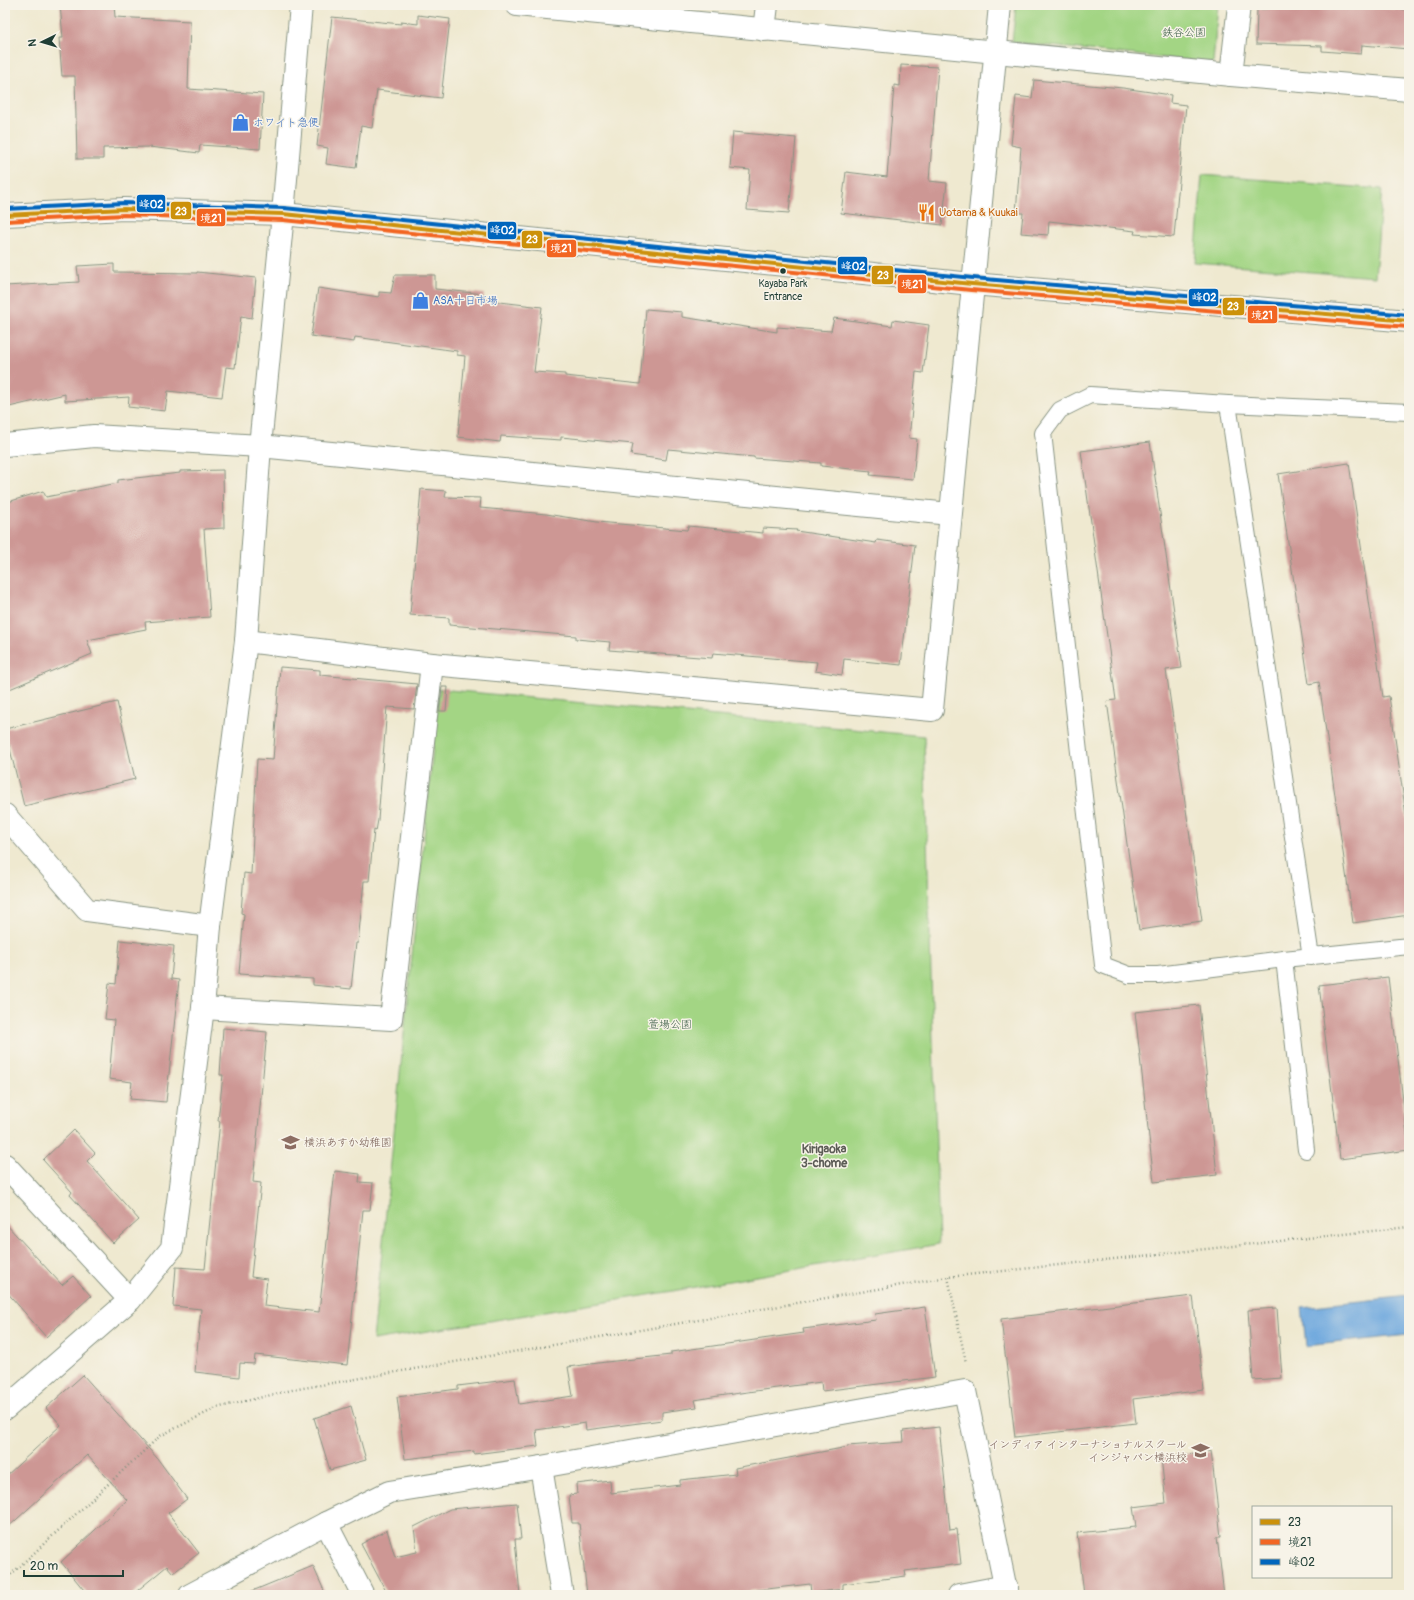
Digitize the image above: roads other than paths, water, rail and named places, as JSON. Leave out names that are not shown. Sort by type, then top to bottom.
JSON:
[{"type":"street","points":[[5,1409],[130,1300],[172,1248],[203,1008],[210,926],[246,641],[260,446],[283,214],[301,5]]},
{"type":"street","points":[[764,30],[767,5]]},
{"type":"street","points":[[246,641],[432,664],[932,710],[1000,5]]},
{"type":"street","points":[[1231,75],[1239,5]]},
{"type":"street","points":[[528,6],[1231,75],[1409,90]]},
{"type":"street","points":[[5,215],[124,209],[283,214],[972,284],[1409,321]]},
{"type":"street","points":[[5,445],[94,436],[260,446],[950,514]]},
{"type":"street","points":[[203,1008],[391,1019],[432,664]]},
{"type":"street","points":[[5,815],[87,910],[210,926]]},
{"type":"street","points":[[5,1165],[130,1300]]},
{"type":"street","points":[[190,1595],[326,1523],[389,1492],[540,1467],[965,1391],[1006,1591],[959,1595]]},
{"type":"street","points":[[540,1467],[562,1595]]},
{"type":"street","points":[[326,1523],[363,1595]]},
{"type":"lane","points":[[1409,412],[1228,404],[1090,394],[1060,410],[1043,433],[1103,965],[1129,975],[1158,975],[1284,959],[1409,946]]},
{"type":"lane","points":[[1228,404],[1311,957]]},
{"type":"lane","points":[[1284,959],[1306,1150]]},
{"type":"water","points":[[1409,1296],[1409,1335],[1306,1346],[1302,1307]]},
{"type":"place","name":"ホワイト急便","points":[[240,122]]},
{"type":"place","name":"Uotama & Kuukai","points":[[926,212]]},
{"type":"place","name":"Kayaba Park Entrance","points":[[783,271]]},
{"type":"place","name":"ASA十日市場","points":[[420,300]]},
{"type":"place","name":"横浜あすか幼稚園","points":[[291,1142]]},
{"type":"place","name":"インディア インターナショナルスクール インジャパン横浜校","points":[[1200,1450]]},
{"type":"district","name":"Kirigaoka 3-chome","points":[[824,1156]]},
{"type":"park label","name":"鉄谷公園","points":[[1184,32]]},
{"type":"park label","name":"萱場公園","points":[[670,1024]]}]
